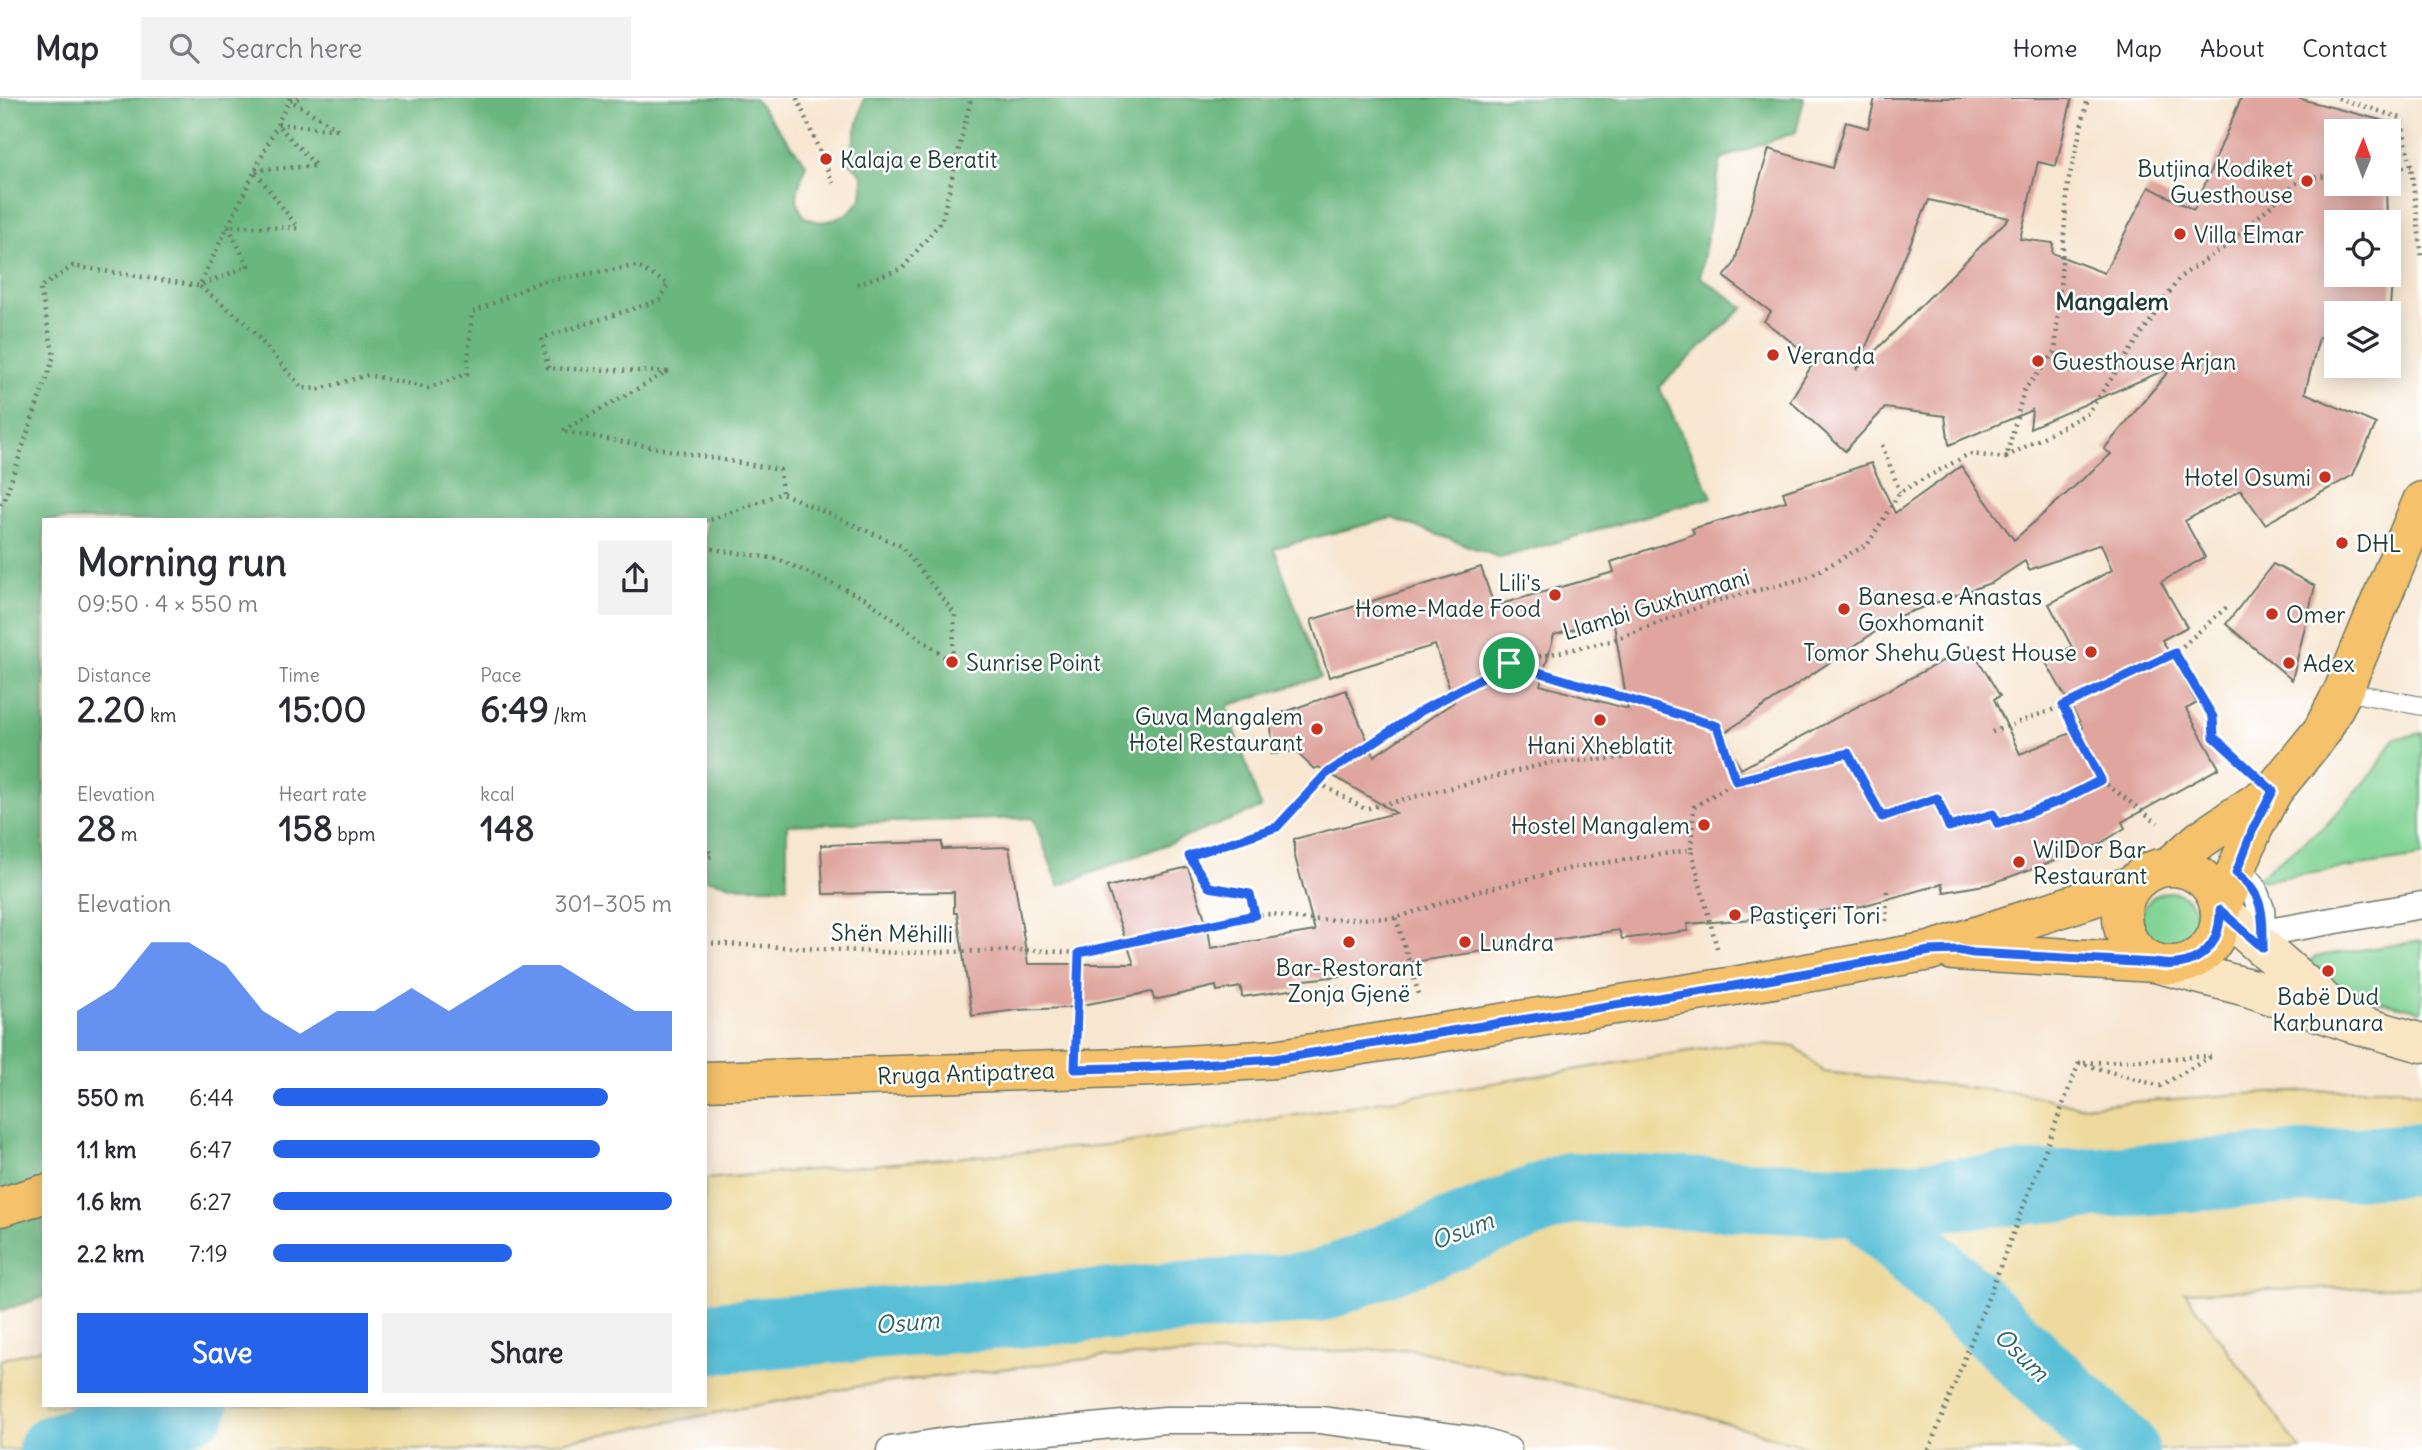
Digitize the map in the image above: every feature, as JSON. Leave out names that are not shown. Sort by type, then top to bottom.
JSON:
[{"type":"main road","points":[[1930,951],[1958,950],[2170,966],[2199,957],[2210,946],[2218,932],[2220,910],[2253,829],[2273,791],[2322,731],[2343,691],[2422,501]]},
{"type":"main road","points":[[2273,791],[2183,856],[2143,874],[2132,885],[2124,899],[2121,914],[2123,930],[2130,944],[2141,956],[2155,963],[2250,988],[2347,1022],[2422,1043]]},
{"type":"main road","points":[[2183,856],[2212,888],[2220,910],[2263,940],[2347,1022]]},
{"type":"main road","name":"Rruga Antipatrea","points":[[707,1081],[1155,1067],[1275,1059],[1728,987],[1930,951],[2132,885]]},
{"type":"main road","points":[[0,1207],[42,1195]]},
{"type":"street","points":[[2236,873],[2252,885],[2261,909],[2263,940],[2250,988]]},
{"type":"street","points":[[2263,940],[2422,905]]},
{"type":"street","points":[[890,1450],[946,1441],[1166,1420],[1320,1420],[1476,1440],[1508,1450]]},
{"type":"lane","points":[[2343,691],[2422,706]]},
{"type":"path","points":[[199,286],[290,98]]},
{"type":"path","points":[[277,124],[340,130],[290,100],[299,98]]},
{"type":"path","points":[[797,98],[833,183]]},
{"type":"path","points":[[857,284],[903,268],[942,220],[969,98]]},
{"type":"path","points":[[2006,458],[2024,390],[2054,352],[2068,183],[2088,98]]},
{"type":"path","points":[[2338,98],[2401,118],[2411,166],[2422,258]]},
{"type":"path","points":[[254,170],[316,166],[277,124]]},
{"type":"path","points":[[2401,167],[2411,166]]},
{"type":"path","points":[[228,226],[298,228],[254,170]]},
{"type":"path","points":[[2006,458],[2088,413],[2180,277],[2223,248],[2301,179],[2324,176]]},
{"type":"path","points":[[199,286],[248,266],[228,226]]},
{"type":"path","points":[[0,504],[4,501],[54,356],[40,288],[73,266],[199,286],[245,322],[302,388],[320,389],[368,375],[428,388],[467,374],[472,313],[539,282],[636,267],[668,285],[660,300],[542,338],[548,368],[667,372],[562,431],[780,470],[782,493]]},
{"type":"path","points":[[1882,445],[1900,492]]},
{"type":"path","name":"Llambi Guxhumani","points":[[1255,915],[1250,894],[1209,887],[1189,856],[1277,827],[1326,774],[1421,711],[1509,663],[1611,641],[1712,602],[1806,578],[1868,544],[1900,492],[1969,454],[2006,458]]},
{"type":"path","points":[[707,521],[782,493],[901,546],[955,614],[952,662],[866,599],[778,559],[707,548]]},
{"type":"path","points":[[1992,732],[2063,706],[2175,653],[2229,605]]},
{"type":"path","points":[[2175,653],[2213,717],[2214,737],[2273,791]]},
{"type":"path","points":[[1509,663],[1717,726],[1736,781]]},
{"type":"path","points":[[2063,706],[2101,780],[2149,817],[2183,856]]},
{"type":"path","points":[[1728,987],[1691,850],[1694,807],[1736,781],[1848,753],[1882,817],[1937,798],[1949,827],[1993,814],[1998,824],[2060,801],[2101,780]]},
{"type":"path","points":[[1319,783],[1365,809],[1549,763],[1624,758]]},
{"type":"path","points":[[1255,915],[1273,914],[1306,920],[1395,918],[1475,892],[1576,867],[1691,850]]},
{"type":"path","name":"Shën Mëhilli","points":[[707,943],[899,953],[1030,950],[1079,953],[1255,915]]},
{"type":"path","points":[[1395,918],[1410,966]]},
{"type":"path","points":[[1075,1069],[1079,953]]},
{"type":"path","points":[[2212,1056],[2160,1086],[2080,1063],[2133,1060],[2212,1056]]},
{"type":"path","points":[[1929,1450],[2080,1063]]},
{"type":"green space","points":[[0,98],[754,98],[806,164],[798,191],[798,204],[806,218],[822,222],[844,215],[862,198],[863,176],[850,162],[850,156],[864,98],[1804,98],[1796,132],[1721,159],[1700,277],[1744,307],[1659,387],[1712,497],[1501,558],[1392,518],[1274,548],[1321,677],[1227,706],[1261,808],[1059,886],[1033,818],[787,825],[787,887],[741,887],[707,879],[707,518],[42,518],[42,1298],[0,1311]]},
{"type":"green space","points":[[2422,733],[2422,857],[2252,882],[2326,825],[2374,772],[2394,739]]},
{"type":"green space","points":[[2169,892],[2188,900],[2196,919],[2188,938],[2169,946],[2150,938],[2142,919],[2150,900]]},
{"type":"green space","points":[[2422,941],[2422,1011],[2333,991],[2309,963],[2324,955]]},
{"type":"sand","points":[[1739,1043],[1795,1046],[1824,1072],[2023,1093],[2078,1106],[2244,1094],[2395,1088],[2422,1094],[2422,1286],[2185,1292],[2301,1450],[1816,1450],[1697,1414],[1411,1349],[1103,1357],[860,1386],[518,1450],[0,1450],[0,1360],[42,1349],[42,1407],[707,1407],[707,1179],[1119,1144]]},
{"type":"building","points":[[1875,98],[2072,98],[2056,166],[2038,162],[2020,239],[2053,243],[2052,253],[2104,273],[2149,187],[2194,210],[2241,98],[2297,98],[2377,119],[2324,119],[2324,196],[2386,196],[2387,210],[2324,210],[2324,287],[2392,287],[2390,301],[2324,301],[2324,337],[2319,337],[2305,393],[2376,424],[2353,475],[2265,524],[2241,490],[2185,521],[2205,557],[2161,582],[2187,627],[2162,640],[2197,703],[2186,709],[2219,768],[2122,822],[2125,828],[2098,845],[1990,884],[1944,892],[1942,884],[1862,906],[1767,918],[1687,924],[1688,931],[1622,939],[1619,930],[1394,965],[1359,974],[1296,981],[1297,989],[1242,997],[1241,987],[1217,991],[1216,986],[1154,1000],[1152,992],[1066,1008],[1017,1010],[972,1016],[957,913],[954,913],[954,892],[823,894],[821,845],[942,842],[942,849],[1009,847],[1028,964],[1134,964],[1107,887],[1188,867],[1208,928],[1211,948],[1315,931],[1294,853],[1294,839],[1396,813],[1318,767],[1314,769],[1295,751],[1272,754],[1271,717],[1346,690],[1374,756],[1454,702],[1435,645],[1329,677],[1311,620],[1481,567],[1494,606],[1614,572],[1611,562],[1694,534],[1692,529],[1786,501],[1783,492],[1871,463],[1895,513],[1961,466],[2014,540],[2111,454],[2104,449],[2172,367],[2030,428],[2032,410],[1949,445],[1945,416],[1885,408],[1845,451],[1790,401],[1815,360],[1764,321],[1771,312],[1724,277],[1734,264],[1769,149],[1832,168],[1846,122],[1868,128]],"holes":[[[1929,200],[2009,218],[1856,370]],[[2101,544],[2112,570],[2049,604],[2072,647],[2044,659],[2083,728],[2020,754],[1994,699],[2000,696],[1970,646],[1741,769],[1721,735],[1899,616],[1993,582],[2025,561],[2029,570]],[[1613,618],[1628,709],[1540,685],[1554,635]]]},
{"type":"building","points":[[2273,564],[2315,586],[2292,680],[2226,624]]},
{"type":"waterway","points":[[1862,1201],[2422,1160]]},
{"type":"waterway","name":"Osum","points":[[707,1338],[1318,1287],[1569,1188],[1862,1201],[2123,1450]]},
{"type":"waterway","name":"Osum","points":[[54,1450],[187,1407]]},
{"type":"place","name":"Kalaja e Beratit","points":[[826,159]]},
{"type":"place","name":"Butjina Kodiket Guesthouse","points":[[2307,181]]},
{"type":"place","name":"Villa Elmar","points":[[2180,234]]},
{"type":"place","name":"Veranda","points":[[1773,355]]},
{"type":"place","name":"Guesthouse Arjan","points":[[2038,361]]},
{"type":"place","name":"Hotel Osumi","points":[[2325,477]]},
{"type":"place","name":"DHL","points":[[2342,543]]},
{"type":"place","name":"Lili's Home-Made Food","points":[[1555,595]]},
{"type":"place","name":"Banesa e Anastas Goxhomanit","points":[[1844,609]]},
{"type":"place","name":"Omer","points":[[2272,614]]},
{"type":"place","name":"Tomor Shehu Guest House","points":[[2091,652]]},
{"type":"place","name":"Sunrise Point","points":[[952,662]]},
{"type":"place","name":"Adex","points":[[2289,663]]},
{"type":"place","name":"Hani Xheblatit","points":[[1600,720]]},
{"type":"place","name":"Guva Mangalem Hotel Restaurant","points":[[1317,729]]},
{"type":"place","name":"Hostel Mangalem","points":[[1704,825]]},
{"type":"place","name":"WilDor Bar Restaurant","points":[[2019,862]]},
{"type":"place","name":"Pastiçeri Tori","points":[[1735,915]]},
{"type":"place","name":"Bar-Restorant Zonja Gjenë","points":[[1349,942]]},
{"type":"place","name":"Lundra","points":[[1465,942]]},
{"type":"place","name":"Babë Dud Karbunara","points":[[2328,971]]},
{"type":"district","name":"Mangalem","points":[[2112,301]]},
{"type":"route","points":[[2175,653],[2213,717],[2214,737],[2273,791],[2253,829],[2236,873],[2252,885],[2261,909],[2263,948],[2220,910],[2218,932],[2210,946],[2199,957],[2170,966],[1958,950],[1930,951],[1431,1036],[1275,1059],[1075,1069],[1079,953],[1255,915],[1250,894],[1209,887],[1189,856],[1277,827],[1326,774],[1421,711],[1509,663],[1717,726],[1736,781],[1848,753],[1882,817],[1937,798],[1949,827],[1993,814],[1998,824],[2060,801],[2101,780],[2063,706],[2175,653]]}]
